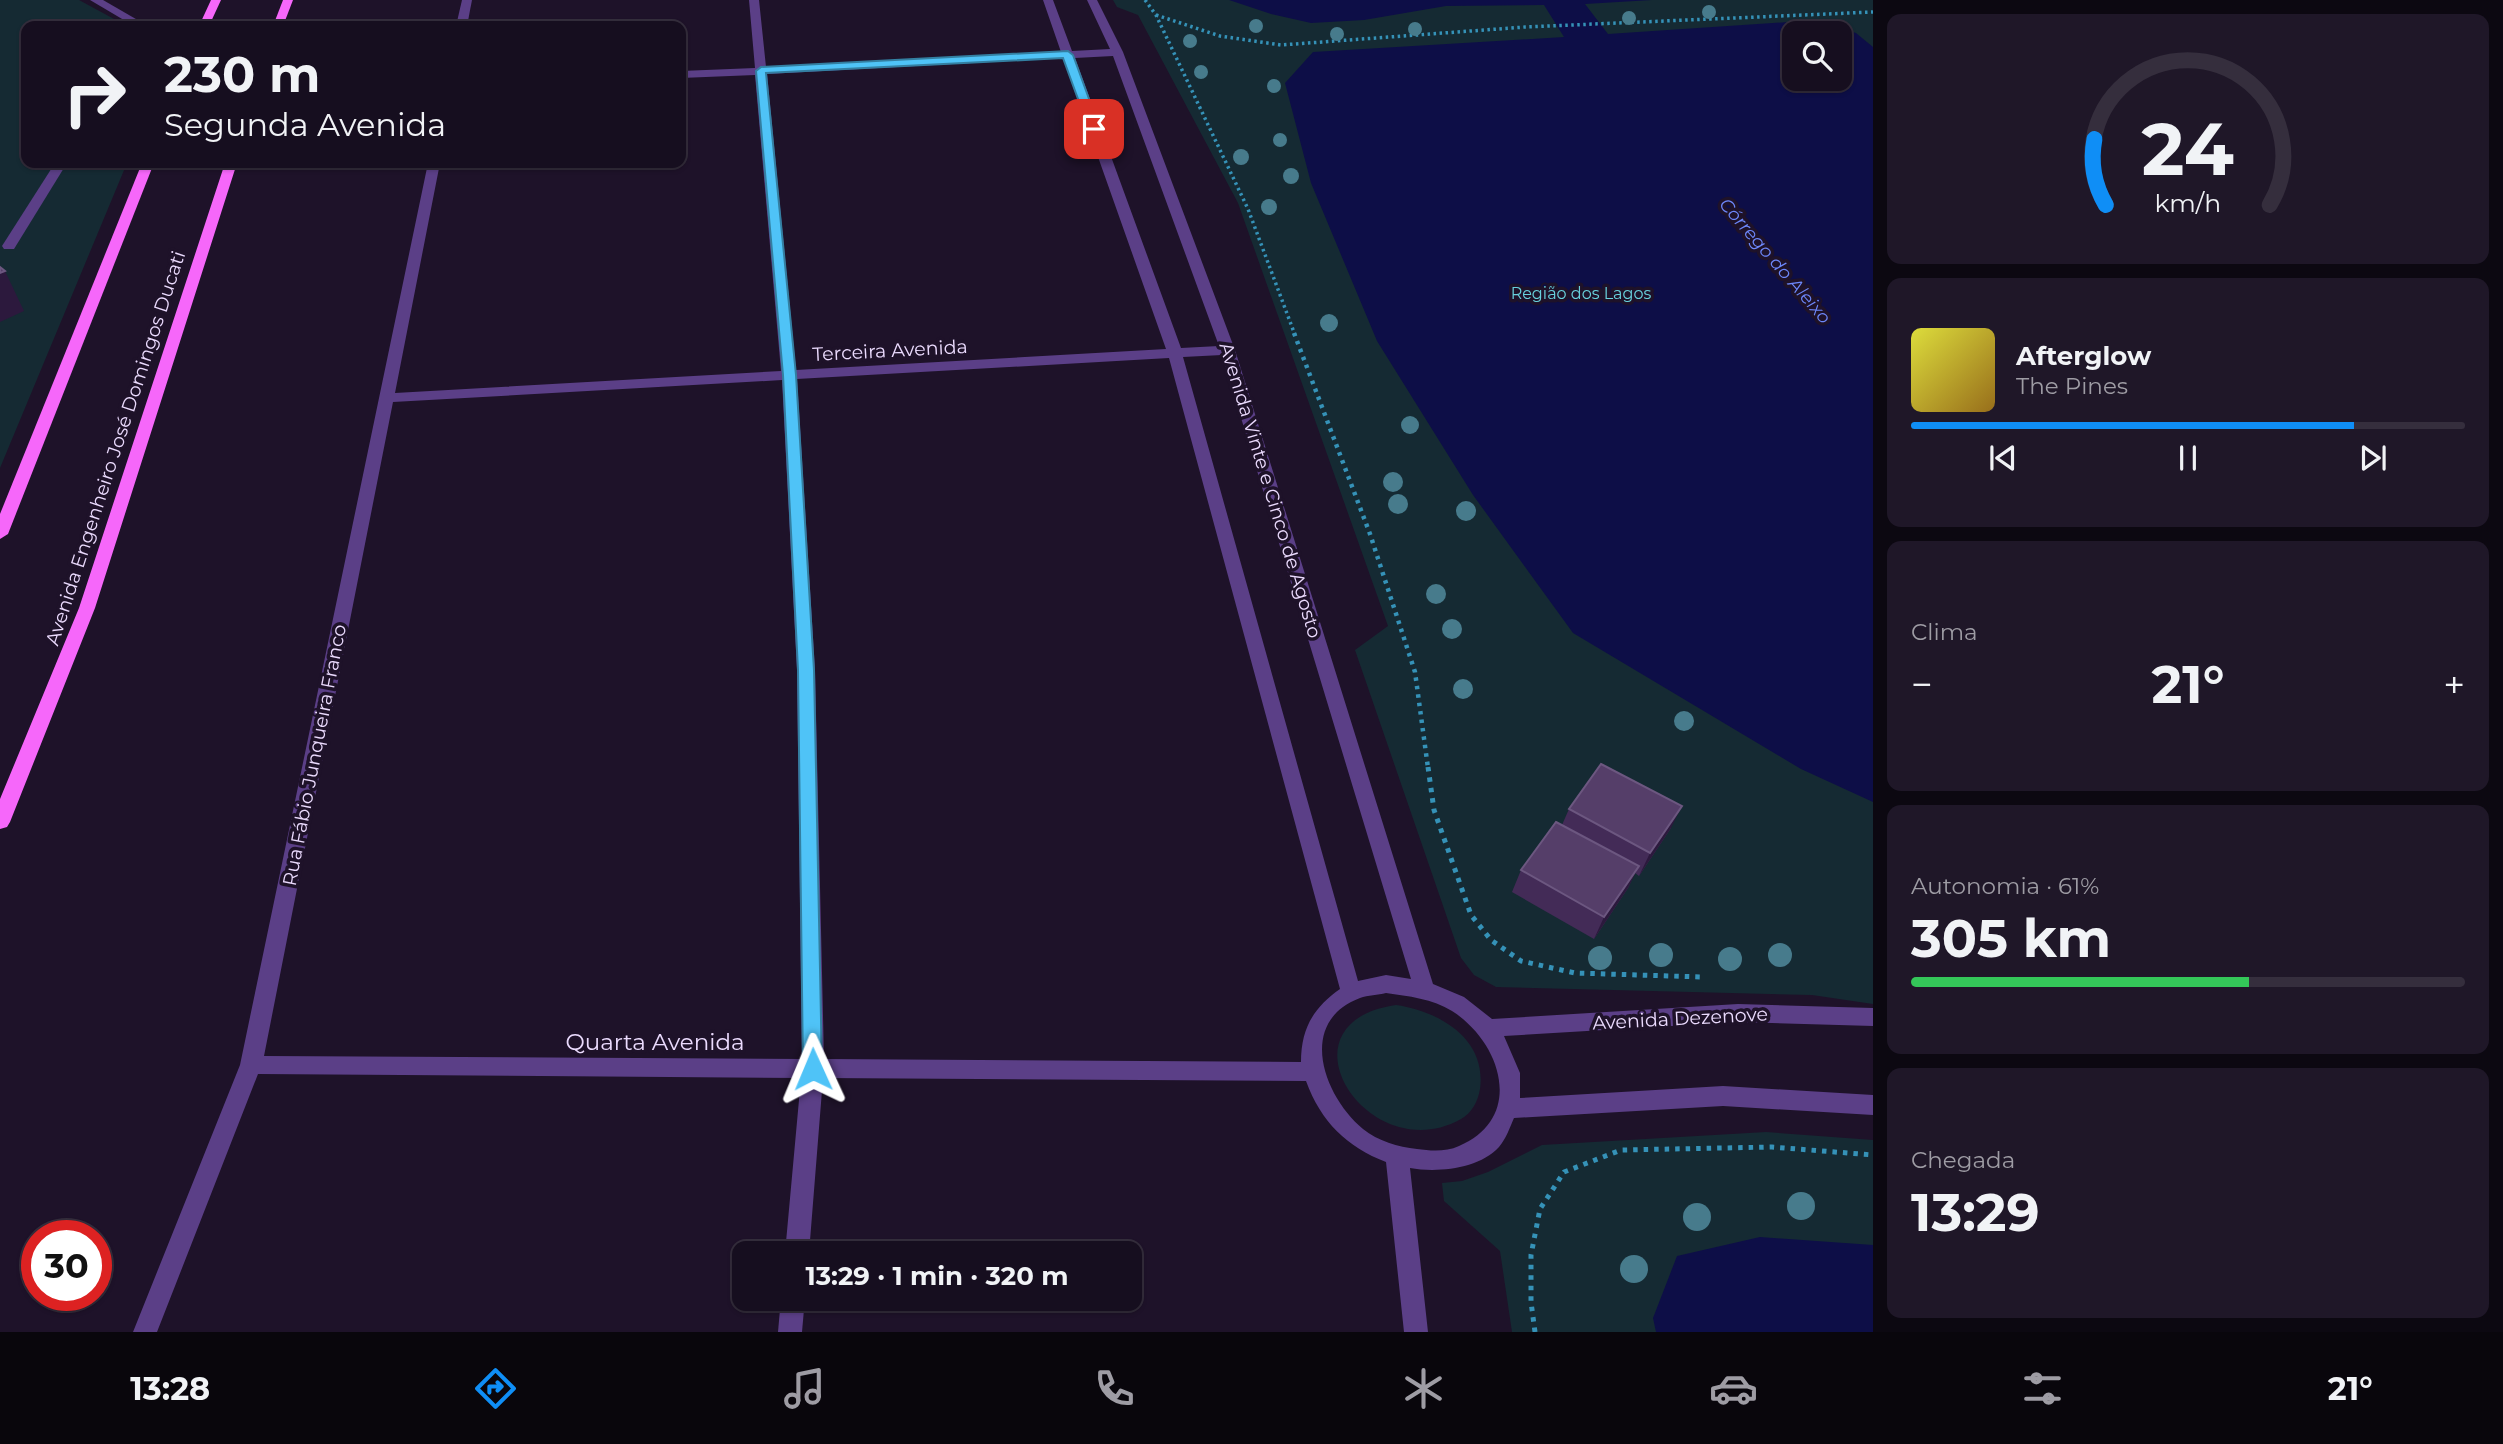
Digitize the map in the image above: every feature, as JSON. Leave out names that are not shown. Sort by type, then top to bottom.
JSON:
[{"type":"main road","points":[[206,21],[216,0]]},
{"type":"main road","points":[[280,21],[289,0]]},
{"type":"main road","points":[[0,534],[146,168]]},
{"type":"main road","name":"Avenida Engenheiro José Domingos Ducati","points":[[0,822],[87,608],[229,168]]},
{"type":"street","points":[[95,0],[133,21]]},
{"type":"street","points":[[463,21],[467,0]]},
{"type":"street","points":[[754,0],[789,375],[806,670],[813,1069],[798,1241]]},
{"type":"street","points":[[1048,0],[1175,353],[1351,992]]},
{"type":"street","name":"Avenida Vinte e Cinco de Agosto","points":[[1092,0],[1117,52],[1228,350],[1424,989]]},
{"type":"street","points":[[686,75],[1117,52]]},
{"type":"street","points":[[9,246],[58,168]]},
{"type":"street","name":"Rua Fábio Junqueira Franco","points":[[145,1332],[251,1065],[433,168]]},
{"type":"street","name":"Terceira Avenida","points":[[387,398],[1228,350]]},
{"type":"street","points":[[1386,984],[1424,989],[1459,1004],[1488,1028],[1510,1067],[1511,1108],[1489,1142],[1448,1161],[1397,1156],[1358,1138],[1328,1108],[1311,1072],[1311,1039],[1325,1011],[1351,992],[1386,984]]},
{"type":"street","name":"Avenida Dezenove","points":[[1488,1028],[1738,1013],[1873,1017]]},
{"type":"street","name":"Quarta Avenida","points":[[251,1065],[1311,1072]]},
{"type":"street","points":[[1511,1108],[1723,1096],[1873,1105]]},
{"type":"street","points":[[1397,1156],[1416,1332]]},
{"type":"street","points":[[790,1332],[792,1311]]},
{"type":"path","points":[[1145,0],[1156,15],[1248,208],[1370,534],[1415,672],[1434,810],[1471,915],[1491,940],[1521,961],[1575,973],[1712,978]]},
{"type":"path","points":[[1156,15],[1220,36],[1281,45],[1524,27],[1873,12]]},
{"type":"path","points":[[1535,1332],[1531,1302],[1531,1255],[1540,1209],[1564,1172],[1621,1150],[1772,1147],[1873,1155]]},
{"type":"green space","points":[[0,0],[79,0],[118,21],[21,21],[21,168],[125,168],[0,468]]},
{"type":"green space","name":"Região dos Lagos","points":[[1113,0],[1873,0],[1873,1004],[1812,995],[1496,987],[1474,975],[1461,958],[1355,650],[1388,626],[1238,203],[1138,15],[1117,7]]},
{"type":"green space","points":[[1396,1005],[1428,1013],[1443,1021],[1468,1042],[1476,1055],[1480,1071],[1480,1089],[1471,1110],[1461,1119],[1427,1130],[1395,1126],[1367,1111],[1348,1088],[1338,1063],[1341,1038],[1359,1017]]},
{"type":"green space","points":[[1766,1132],[1873,1140],[1873,1332],[1512,1332],[1500,1251],[1444,1201],[1442,1183],[1462,1181],[1488,1172],[1542,1145]]},
{"type":"water","name":"Córrego do Aleixo","points":[[1229,0],[1652,0],[1585,4],[1608,34],[1782,22],[1782,91],[1852,91],[1852,32],[1873,47],[1873,802],[1801,769],[1573,633],[1473,495],[1377,341],[1311,183],[1285,83],[1313,52],[1564,37],[1544,5],[1446,6],[1364,20],[1311,23],[1271,14]]},
{"type":"water","points":[[1760,1237],[1873,1245],[1873,1332],[1656,1332],[1653,1318],[1677,1256]]},
{"type":"building","points":[[1601,764],[1682,806],[1650,853],[1569,809]]},
{"type":"building","points":[[1556,822],[1639,866],[1604,917],[1521,870]]},
{"type":"route","points":[[813,1069],[806,670],[789,375],[761,71],[1068,55],[1094,129]]}]
